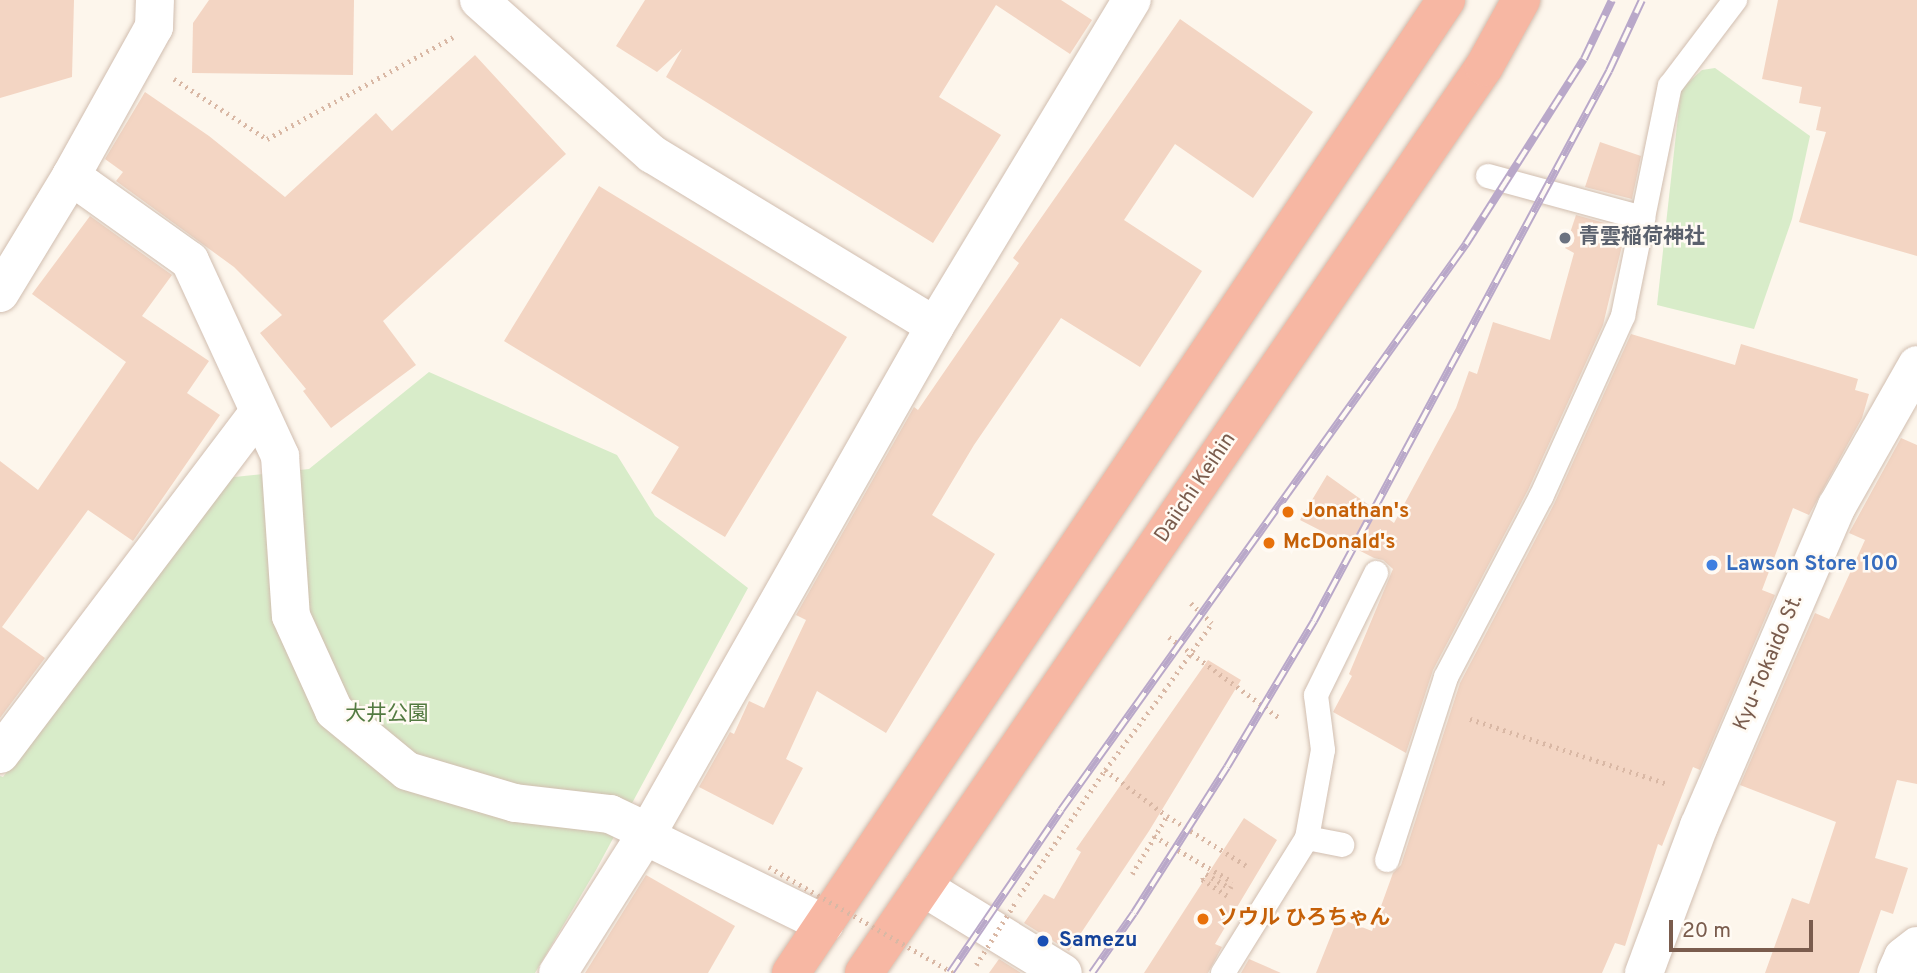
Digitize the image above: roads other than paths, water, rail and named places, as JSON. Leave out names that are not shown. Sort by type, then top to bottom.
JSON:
[{"type":"highway","name":"Daiichi Keihin","points":[[864,973],[1484,67],[1521,0]]},
{"type":"highway","points":[[791,973],[1441,2]]},
{"type":"street","points":[[0,293],[71,176],[154,27],[155,0]]},
{"type":"street","points":[[558,973],[647,834],[935,326],[1132,0]]},
{"type":"street","points":[[498,5],[652,154],[935,326]]},
{"type":"street","points":[[71,176],[190,261],[280,456],[292,616],[334,711],[407,771],[515,803],[610,814],[825,924]]},
{"type":"street","name":"Kyu-Tokaido St.","points":[[1644,973],[1711,798],[1837,506],[1917,365]]},
{"type":"street","points":[[0,754],[258,413]]},
{"type":"street","points":[[923,887],[1063,973]]},
{"type":"street","points":[[1896,973],[1903,957],[1917,946]]},
{"type":"lane","points":[[1387,860],[1446,677],[1541,497],[1623,316],[1670,86],[1735,0]]},
{"type":"lane","points":[[1488,176],[1643,218]]},
{"type":"lane","points":[[1223,973],[1307,838],[1323,750],[1316,695],[1376,573]]},
{"type":"lane","points":[[1307,838],[1342,845]]},
{"type":"railway","points":[[950,973],[1061,810],[1466,244],[1584,59],[1612,0]]},
{"type":"railway","points":[[1092,973],[1134,913],[1227,767],[1314,621],[1609,71],[1642,0]]},
{"type":"place","name":"青雲稲荷神社","points":[[1565,238]]},
{"type":"place","name":"Jonathan's","points":[[1288,512]]},
{"type":"place","name":"McDonald's","points":[[1269,543]]},
{"type":"place","name":"Lawson Store 100","points":[[1712,565]]},
{"type":"place","name":"ソウル ひろちゃん","points":[[1203,919]]},
{"type":"place","name":"Samezu","points":[[1043,941]]},
{"type":"park label","name":"大井公園","points":[[387,715]]}]
